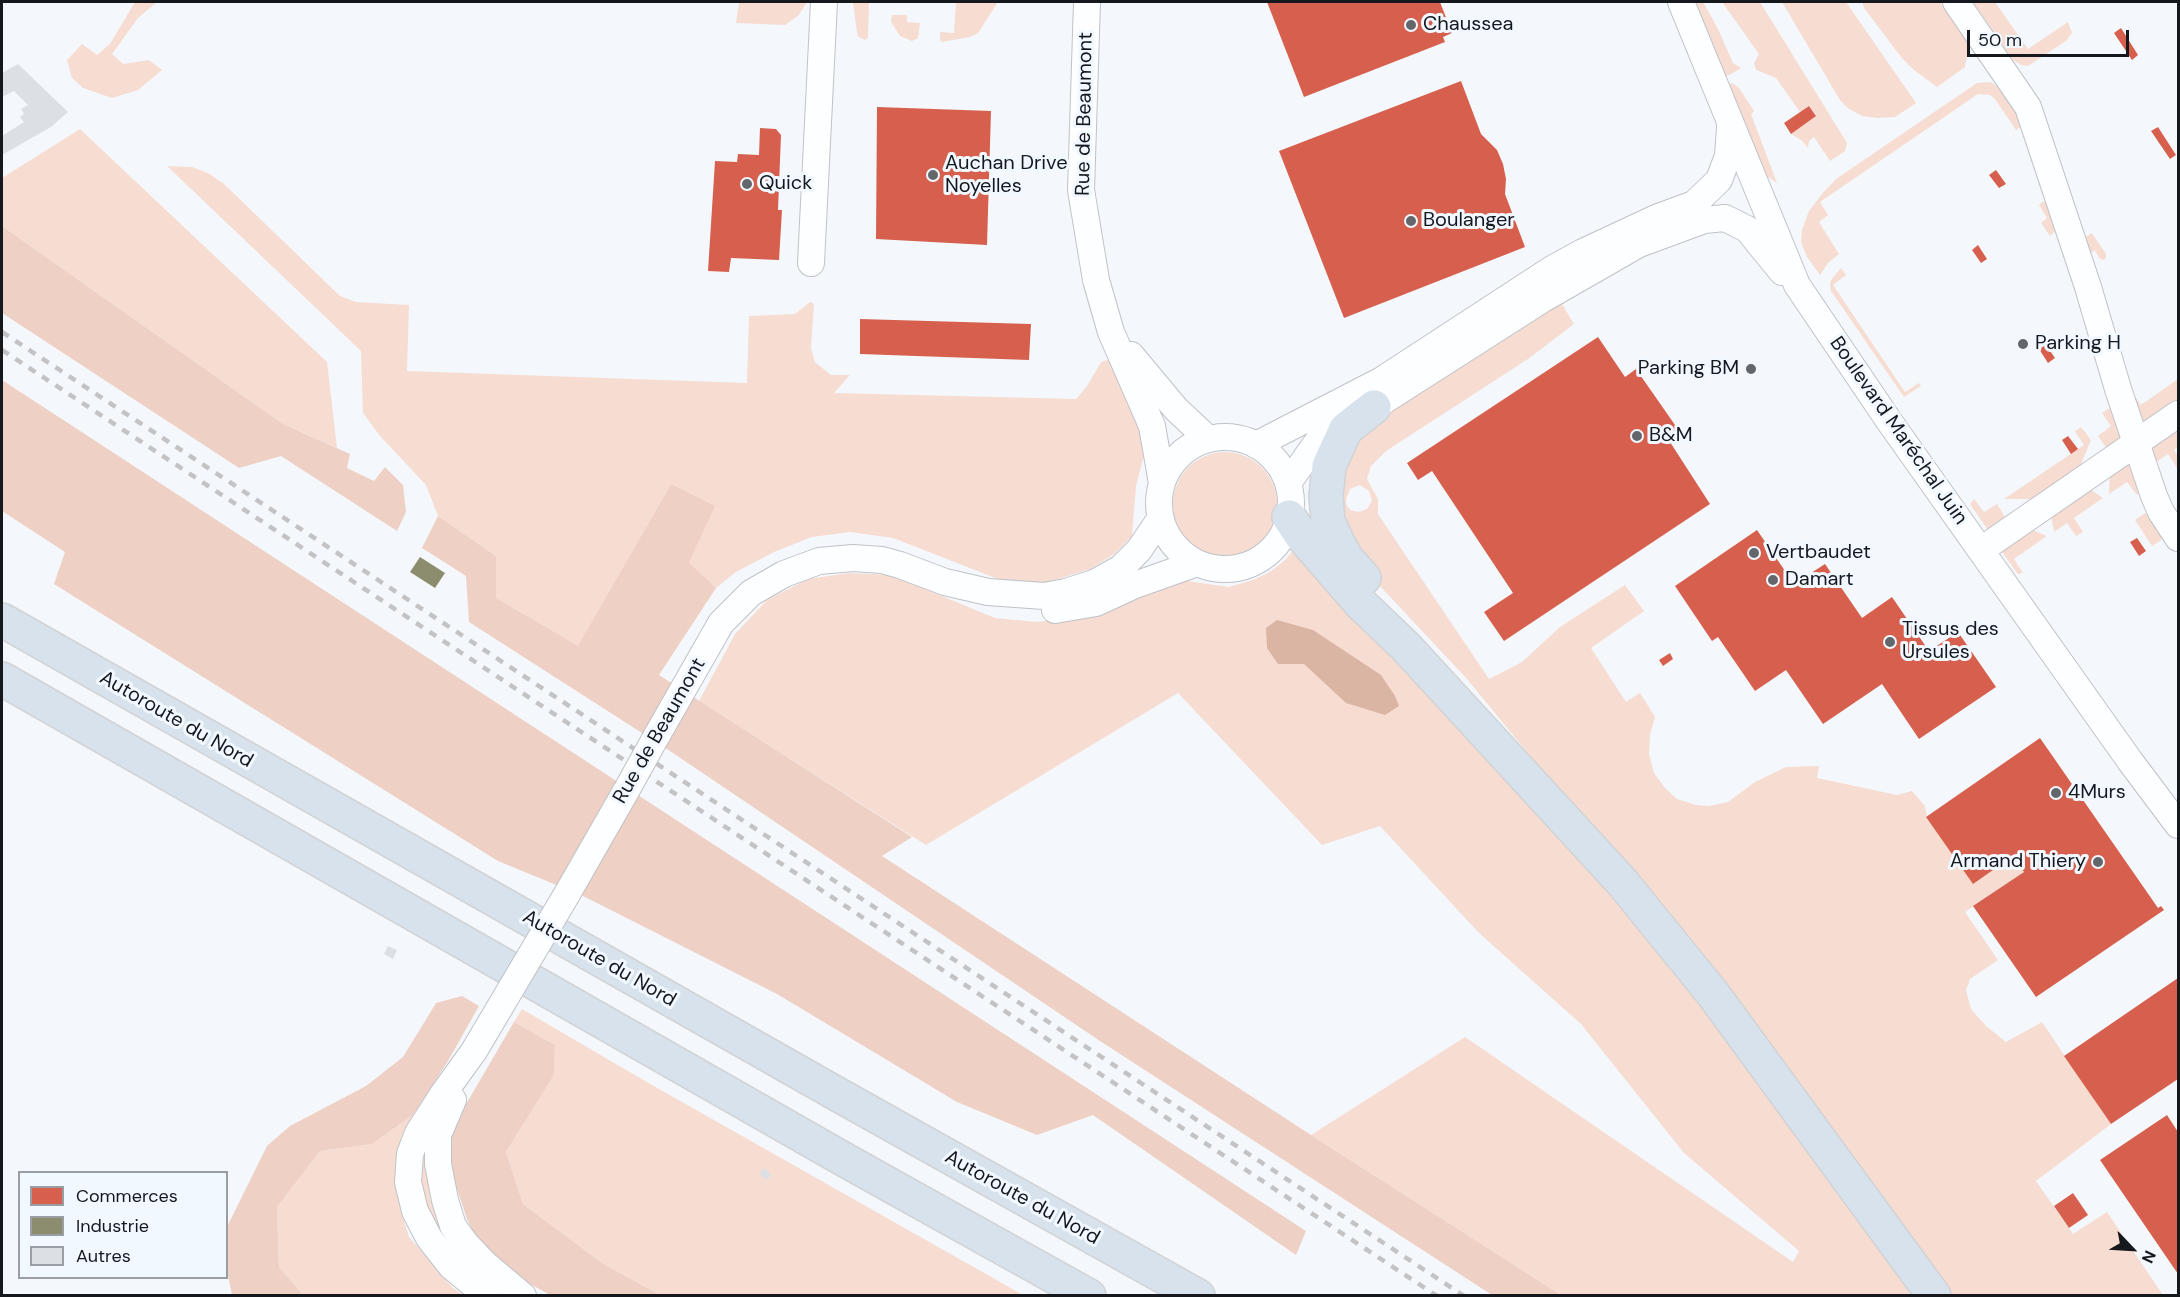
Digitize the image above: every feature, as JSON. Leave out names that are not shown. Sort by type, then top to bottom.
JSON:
[{"type":"highway","points":[[1374,407],[1346,429],[1329,466],[1326,496],[1328,521],[1347,559],[1396,613],[1406,647]]},
{"type":"highway","points":[[1289,518],[1360,603],[1406,647],[1622,882],[1713,994],[1934,1296]]},
{"type":"highway","name":"Autoroute du Nord","points":[[2,620],[1198,1296]]},
{"type":"highway","points":[[2,679],[845,1160],[1089,1296]]},
{"type":"street","points":[[811,263],[824,2]]},
{"type":"street","name":"Rue de Beaumont","points":[[1088,2],[1081,190],[1096,280],[1111,332],[1152,426],[1162,483]]},
{"type":"street","name":"Boulevard Maréchal Juin","points":[[1681,2],[1797,285],[1889,421],[2130,761],[2178,825]]},
{"type":"street","points":[[1956,2],[2028,107],[2154,496],[2161,512],[2178,538]]},
{"type":"street","points":[[1256,445],[1382,380],[1551,269],[1656,218],[1694,204],[1719,180],[1728,156],[1731,123]]},
{"type":"street","points":[[1288,483],[1320,438],[1346,418],[1374,407],[1543,299],[1639,244],[1704,220],[1725,218],[1747,229],[1782,271],[1797,285]]},
{"type":"street","name":"Rue de Beaumont","points":[[1111,332],[1176,409],[1208,439]]},
{"type":"street","points":[[1981,550],[2178,414]]},
{"type":"street","points":[[1232,437],[1256,445],[1270,454],[1281,468],[1288,483],[1289,518],[1274,547],[1254,562],[1230,569],[1213,568],[1184,556],[1166,533],[1160,519],[1159,501],[1162,483],[1169,468],[1179,455],[1192,445],[1208,439],[1232,437]]},
{"type":"street","name":"Rue de Beaumont","points":[[487,1296],[451,1266],[429,1238],[415,1211],[408,1182],[410,1154],[418,1132],[442,1094],[474,1051],[567,894],[721,623],[751,593],[784,574],[819,561],[853,558],[882,561],[900,565],[945,582],[988,592],[1044,596],[1066,592],[1094,583],[1121,568],[1139,550],[1160,519]]},
{"type":"street","name":"Rue de Beaumont","points":[[945,582],[993,607],[1049,611],[1096,603],[1135,585],[1197,563]]},
{"type":"street","name":"Rue de Beaumont","points":[[474,1051],[438,1135],[438,1164],[445,1200],[453,1226],[466,1244],[485,1264],[524,1296]]},
{"type":"shaded area","points":[[135,2],[157,2],[138,18],[112,54],[123,64],[149,60],[162,70],[138,90],[112,98],[83,88],[72,78],[67,60],[82,44],[97,55],[110,44]]},
{"type":"shaded area","points":[[739,2],[807,2],[799,15],[785,25],[736,23]]},
{"type":"shaded area","points":[[853,2],[869,2],[868,38],[865,40],[857,33]]},
{"type":"shaded area","points":[[956,2],[998,2],[978,33],[970,37],[942,42],[940,32],[954,33]]},
{"type":"shaded area","points":[[1694,2],[1703,2],[1733,63],[1741,68],[1724,77]]},
{"type":"shaded area","points":[[1722,2],[1760,2],[1847,143],[1845,151],[1830,161],[1814,137],[1809,141],[1808,148],[1791,134],[1816,115],[1809,106],[1800,112],[1776,78],[1756,70],[1754,63],[1759,54]]},
{"type":"shaded area","points":[[1782,2],[1846,2],[1916,103],[1895,117],[1862,116],[1849,109],[1840,100]]},
{"type":"shaded area","points":[[1862,2],[1940,2],[1969,45],[1965,67],[1937,87],[1901,57],[1864,8]]},
{"type":"shaded area","points":[[1973,2],[1995,2],[2028,49],[2068,22],[2072,33],[2066,41],[2028,66],[2021,65],[2013,60]]},
{"type":"shaded area","points":[[892,15],[907,15],[907,22],[920,23],[918,38],[912,41],[900,36],[891,22]]},
{"type":"shaded area","points":[[1991,82],[1999,88],[2025,124],[2016,130],[1995,99],[1990,95],[1978,94],[1820,202],[1828,215],[1819,222],[1839,254],[1828,263],[1820,275],[1807,257],[1801,242],[1802,230],[1809,211],[1822,194],[1836,179],[1977,83]]},
{"type":"shaded area","points":[[1732,83],[1739,88],[1754,111],[1751,114],[1777,183],[1765,175],[1727,86]]},
{"type":"shaded area","points":[[80,129],[327,362],[337,448],[283,424],[2,226],[2,178]]},
{"type":"shaded area","points":[[167,166],[192,167],[208,173],[224,184],[340,296],[356,302],[409,305],[407,371],[747,383],[749,316],[795,314],[810,302],[814,304],[811,348],[815,362],[831,375],[850,375],[834,393],[1076,399],[1087,386],[1101,362],[1110,359],[1143,422],[1137,425],[1142,438],[1144,455],[1136,486],[1132,536],[1114,554],[1090,569],[1046,583],[1003,581],[893,538],[850,532],[812,537],[774,552],[736,572],[716,588],[689,562],[671,484],[578,647],[496,598],[496,556],[438,516],[426,485],[380,436],[363,413],[361,351]]},
{"type":"shaded area","points":[[2047,202],[2056,230],[2050,236],[2041,223],[2047,218],[2039,205]]},
{"type":"shaded area","points":[[2,226],[283,424],[350,454],[347,468],[374,481],[385,467],[403,485],[406,512],[397,531],[281,456],[239,468],[2,313]]},
{"type":"shaded area","points":[[2092,233],[2106,254],[2103,260],[2099,258],[2095,250],[2088,255],[2096,268],[2093,270],[2083,248],[2085,237]]},
{"type":"shaded area","points":[[1841,268],[1846,275],[1833,285],[1905,392],[1919,383],[1921,386],[1904,397],[1831,291],[1831,280]]},
{"type":"shaded area","points":[[1559,299],[1574,324],[1528,359],[1386,451],[1371,466],[1367,479],[1378,499],[1378,514],[1489,679],[1522,662],[1560,627],[1625,585],[1644,611],[1591,648],[1626,702],[1640,693],[1655,717],[1650,735],[1649,754],[1654,773],[1677,799],[1696,805],[1709,806],[1728,802],[1755,782],[1786,767],[1819,766],[1817,778],[1897,795],[1912,791],[1925,806],[1927,817],[1973,883],[2013,856],[2024,872],[1965,912],[1998,960],[1970,979],[1966,990],[1971,1009],[1986,1026],[2006,1042],[2042,1022],[2111,1124],[2036,1181],[2073,1234],[2107,1212],[2163,1295],[1946,1295],[1641,891],[1467,679],[1350,554],[1336,474],[1353,436]],"holes":[[[1360,485],[1369,491],[1372,501],[1367,509],[1358,512],[1350,510],[1346,504],[1350,489]]]},
{"type":"shaded area","points":[[2178,379],[2178,404],[2142,429],[2131,391],[2141,405]]},
{"type":"shaded area","points":[[2,380],[1306,1231],[1296,1255],[1093,1115],[1037,1135],[957,1102],[777,994],[583,896],[498,861],[54,584],[65,552],[2,511]]},
{"type":"shaded area","points":[[2113,409],[2125,442],[2110,453],[2098,436],[2111,426],[2102,413]]},
{"type":"shaded area","points":[[2178,425],[2178,447],[2174,450],[2178,456],[2177,468],[2168,454],[2153,464],[2147,445]]},
{"type":"shaded area","points":[[2081,427],[2091,440],[2076,476],[2043,499],[2004,499],[2084,445],[2075,431]]},
{"type":"shaded area","points":[[1225,452],[1245,456],[1262,467],[1273,484],[1277,504],[1273,524],[1262,541],[1245,552],[1225,556],[1205,552],[1188,541],[1177,524],[1173,504],[1177,484],[1188,467],[1205,456]]},
{"type":"shaded area","points":[[2129,456],[2139,492],[2137,495],[2127,482],[2109,494],[2110,469]]},
{"type":"shaded area","points":[[671,484],[715,506],[689,562],[716,588],[659,675],[912,837],[882,856],[1561,1295],[1492,1295],[1100,1041],[670,751],[469,622],[466,576],[422,548],[438,516],[496,556],[496,598],[578,646]]},
{"type":"shaded area","points":[[2084,485],[2103,498],[2074,518],[2083,532],[2076,536],[2067,523],[2054,532],[2050,509]]},
{"type":"shaded area","points":[[1974,499],[1984,512],[1997,504],[2008,522],[1990,533],[1970,504]]},
{"type":"shaded area","points":[[2145,513],[2150,515],[2163,536],[2152,546],[2135,520]]},
{"type":"shaded area","points":[[2025,527],[2047,536],[2014,559],[2023,573],[2018,574],[1997,545]]},
{"type":"shaded area","points":[[1296,547],[1422,682],[1653,941],[1741,1056],[1915,1295],[1561,1295],[1311,1135],[1465,1037],[1793,1262],[1799,1251],[1684,1153],[1581,1024],[1479,933],[1380,826],[1322,845],[1178,693],[926,845],[699,701],[735,634],[767,600],[808,579],[849,573],[891,575],[995,618],[1037,622],[1080,616],[1173,579],[1229,587],[1270,572]]},
{"type":"shaded area","points":[[1277,620],[1313,630],[1381,675],[1399,706],[1385,715],[1346,703],[1304,664],[1278,664],[1267,648],[1266,628]]},
{"type":"shaded area","points":[[462,996],[479,1006],[448,1061],[413,1115],[372,1144],[320,1151],[277,1207],[279,1267],[303,1295],[232,1295],[228,1276],[228,1225],[267,1146],[290,1126],[366,1086],[403,1057],[436,1003]]},
{"type":"shaded area","points":[[522,1009],[1023,1295],[660,1295],[602,1263],[523,1204],[506,1152],[554,1075],[555,1045],[514,1022]]},
{"type":"shaded area","points":[[514,1022],[555,1045],[554,1075],[506,1152],[523,1204],[602,1263],[660,1295],[550,1295],[505,1270],[479,1243],[467,1219],[455,1183],[448,1135]]},
{"type":"shaded area","points":[[413,1115],[402,1135],[396,1158],[395,1184],[402,1215],[409,1237],[452,1287],[463,1295],[303,1295],[279,1267],[277,1207],[320,1151],[372,1144]]},
{"type":"shaded area","points":[[419,1161],[427,1161],[430,1198],[436,1218],[446,1238],[488,1286],[442,1242],[420,1198]]},
{"type":"building: Commerces","points":[[1267,2],[1440,2],[1452,33],[1443,37],[1445,42],[1304,97]]},
{"type":"building: Commerces","points":[[2121,28],[2138,55],[2132,60],[2114,33]]},
{"type":"building: Commerces","name":"Boulanger","points":[[1461,81],[1481,134],[1497,150],[1503,164],[1506,179],[1505,194],[1525,247],[1344,318],[1279,151]]},
{"type":"building: Commerces","points":[[1809,106],[1816,116],[1791,134],[1784,123]]},
{"type":"building: Commerces","name":"Auchan Drive Noyelles","points":[[877,107],[991,111],[987,245],[876,239]]},
{"type":"building: Commerces","points":[[2158,127],[2176,155],[2170,159],[2151,131]]},
{"type":"building: Commerces","name":"Quick","points":[[760,128],[776,129],[781,135],[778,210],[782,210],[779,260],[731,258],[729,272],[708,271],[715,161],[737,162],[738,154],[759,155]]},
{"type":"building: Commerces","points":[[1996,170],[2006,184],[1999,188],[1989,175]]},
{"type":"building: Commerces","points":[[1978,245],[1987,259],[1981,263],[1972,250]]},
{"type":"building: Commerces","points":[[860,319],[1031,324],[1029,360],[860,354]]},
{"type":"building: Commerces","points":[[1598,337],[1625,377],[1636,369],[1682,435],[1670,442],[1710,504],[1504,641],[1484,612],[1513,593],[1432,471],[1418,480],[1407,463]]},
{"type":"building: Commerces","points":[[2046,345],[2055,358],[2048,363],[2039,349]]},
{"type":"building: Commerces","points":[[2068,436],[2078,449],[2071,454],[2062,440]]},
{"type":"building: Commerces","points":[[1757,530],[1794,584],[1825,564],[1862,618],[1892,597],[1929,651],[1958,632],[1996,687],[1919,739],[1882,684],[1823,724],[1786,670],[1755,691],[1718,637],[1712,641],[1675,586]]},
{"type":"building: Commerces","points":[[2137,538],[2146,551],[2139,556],[2130,542]]},
{"type":"building: Commerces","points":[[1670,653],[1673,659],[1663,666],[1659,660]]},
{"type":"building: Commerces","points":[[2040,738],[2158,908],[2161,906],[2164,910],[2036,997],[1973,906],[2024,872],[2013,856],[1973,884],[1926,817]]},
{"type":"building: Commerces","points":[[2178,978],[2178,1079],[2111,1124],[2064,1056]]},
{"type":"building: Commerces","points":[[2167,1115],[2178,1132],[2178,1274],[2100,1160]]},
{"type":"building: Commerces","points":[[2073,1193],[2088,1215],[2069,1228],[2054,1206]]},
{"type":"building: Industrie","points":[[420,557],[445,573],[435,588],[410,572]]},
{"type":"building: Autres","points":[[18,64],[68,112],[51,127],[2,155],[2,136],[24,122],[20,117],[24,114],[21,109],[28,105],[14,91],[2,97],[2,73]]},
{"type":"building: Autres","points":[[388,946],[397,950],[393,959],[384,954]]},
{"type":"building: Autres","points":[[764,1168],[771,1175],[767,1180],[759,1174]]},
{"type":"railway","points":[[2,332],[1464,1296]]},
{"type":"railway","points":[[2,350],[1437,1296]]},
{"type":"place","name":"Chaussea","points":[[1411,25]]},
{"type":"place","name":"Auchan Drive Noyelles","points":[[933,175]]},
{"type":"place","name":"Quick","points":[[747,184]]},
{"type":"place","name":"Boulanger","points":[[1411,221]]},
{"type":"place","name":"Parking H","points":[[2023,344]]},
{"type":"place","name":"Parking BM","points":[[1751,369]]},
{"type":"place","name":"B&M","points":[[1637,436]]},
{"type":"place","name":"Vertbaudet","points":[[1754,553]]},
{"type":"place","name":"Damart","points":[[1773,580]]},
{"type":"place","name":"Tissus des Ursules","points":[[1890,642]]},
{"type":"place","name":"4Murs","points":[[2056,793]]},
{"type":"place","name":"Armand Thiery","points":[[2098,862]]}]
